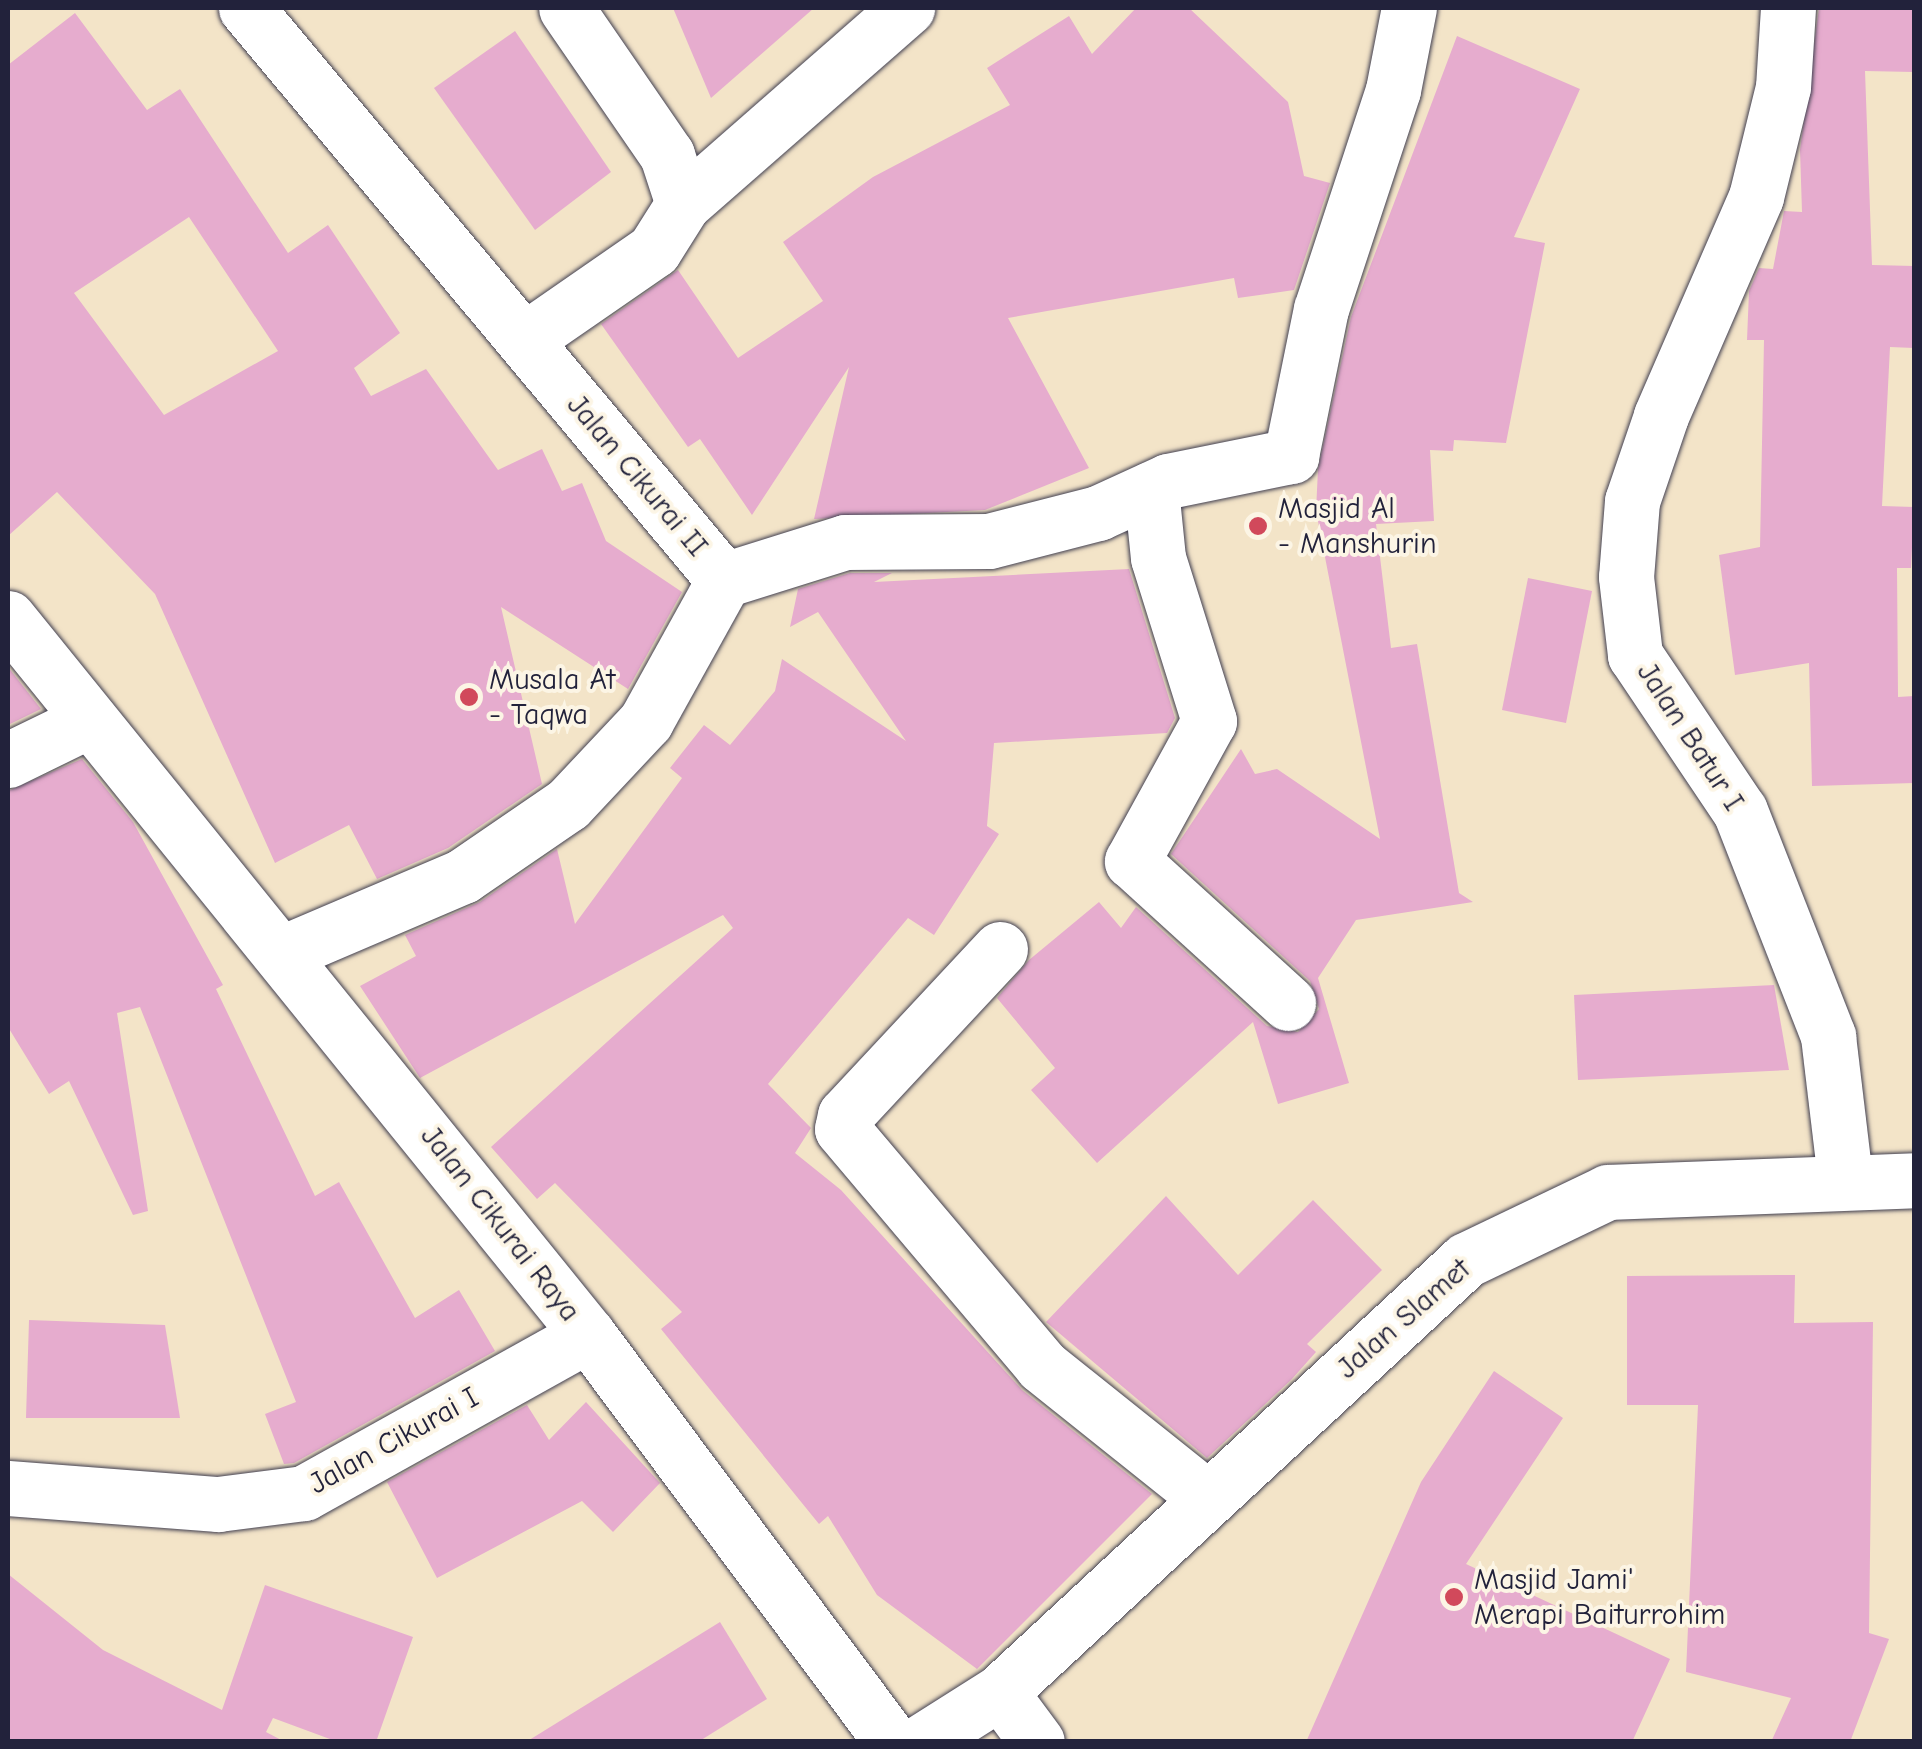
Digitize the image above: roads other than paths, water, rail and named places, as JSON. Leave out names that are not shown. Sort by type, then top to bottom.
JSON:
[{"type":"street","name":"Jalan Cikurai II","points":[[246,8],[724,580],[646,722],[568,804],[463,876],[285,952]]},
{"type":"street","points":[[566,8],[667,155],[683,204]]},
{"type":"street","points":[[524,340],[654,250],[683,204],[906,8]]},
{"type":"street","points":[[724,580],[845,542],[989,541],[1151,489],[1291,456],[1321,309],[1393,90],[1409,8]]},
{"type":"street","name":"Jalan Batur I","points":[[1788,8],[1783,87],[1756,196],[1661,416],[1632,501],[1626,577],[1635,655],[1740,811],[1828,1036],[1845,1179]]},
{"type":"street","points":[[1151,489],[1158,558],[1209,721],[1132,860],[1288,1004]]},
{"type":"street","name":"Jalan Cikurai Raya","points":[[8,618],[285,952],[588,1335],[750,1546],[892,1742]]},
{"type":"street","points":[[8,760],[90,720]]},
{"type":"street","points":[[1000,949],[845,1115],[842,1129],[1042,1366],[1206,1497]]},
{"type":"street","name":"Jalan Slamet","points":[[922,1742],[1000,1692],[1466,1260],[1608,1192],[1845,1179],[1914,1180]]},
{"type":"street","name":"Jalan Cikurai I","points":[[8,1488],[218,1504],[304,1493],[588,1335]]},
{"type":"street","points":[[1000,1692],[1037,1742]]},
{"type":"place","name":"Masjid Al - Manshurin","points":[[1258,526]]},
{"type":"place","name":"Musala At - Taqwa","points":[[469,697]]},
{"type":"place","name":"Masjid Jami' Merapi Baiturrohim","points":[[1454,1597]]}]
